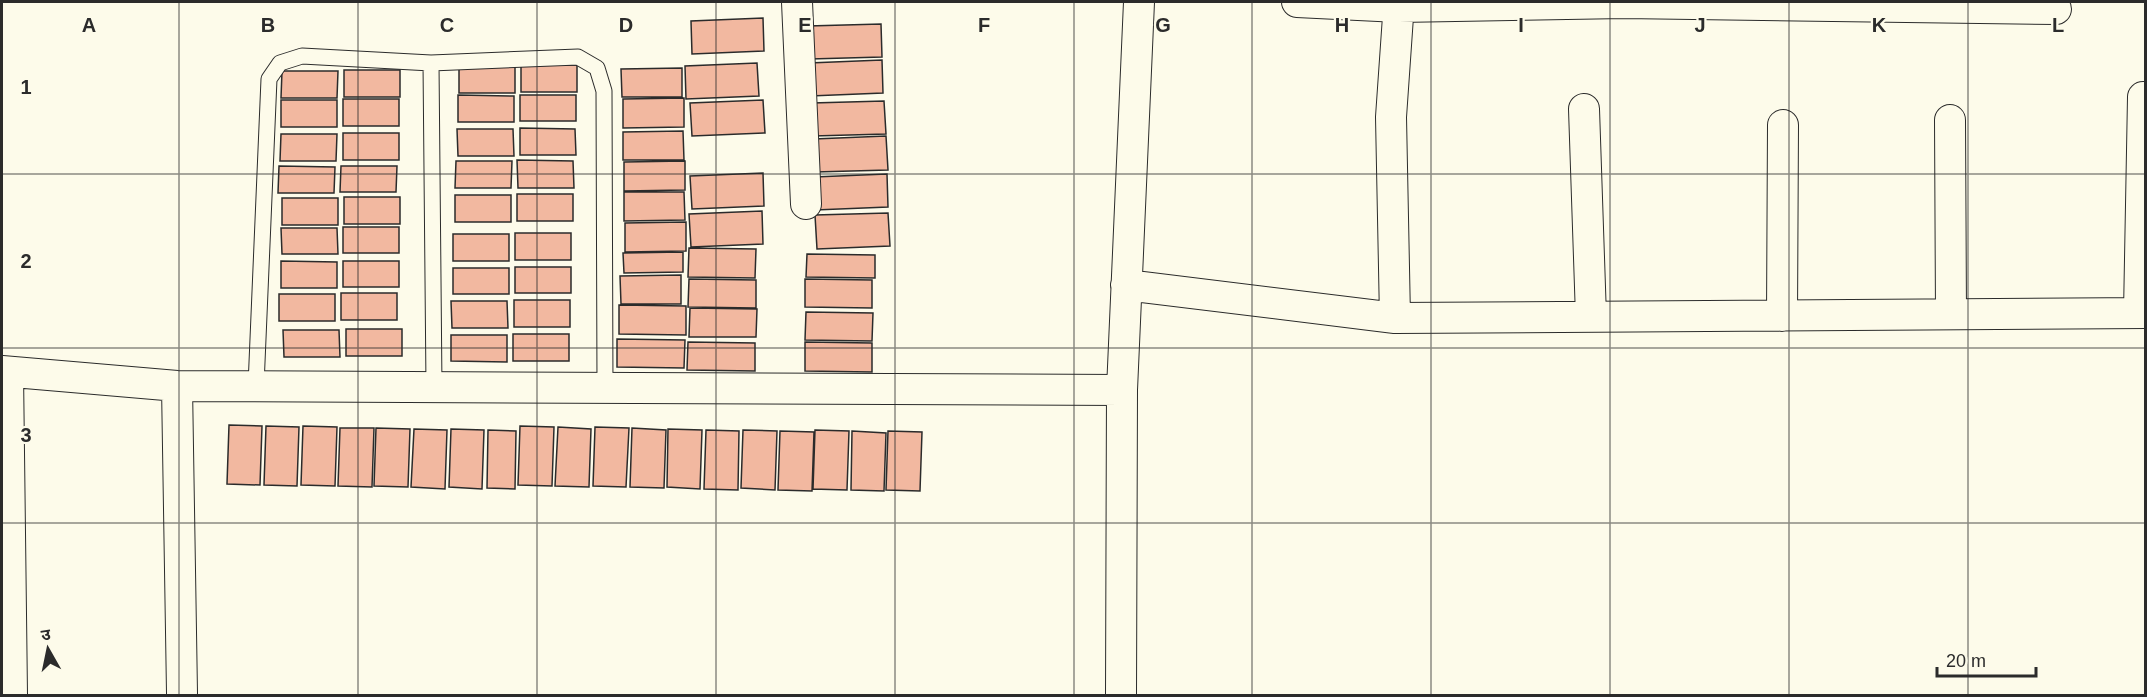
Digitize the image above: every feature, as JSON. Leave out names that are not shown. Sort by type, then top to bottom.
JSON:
[{"type":"street","points":[[797,2],[806,204]]},
{"type":"street","points":[[1121,696],[1122,390],[1139,2]]},
{"type":"street","points":[[1297,2],[1960,5],[2056,9]]},
{"type":"street","points":[[1395,318],[1391,117],[1399,4]]},
{"type":"street","points":[[1126,285],[1395,318],[2142,313],[2143,97]]},
{"type":"street","points":[[1584,109],[1591,317]]},
{"type":"street","points":[[1950,120],[1951,314]]},
{"type":"street","points":[[1782,316],[1783,125]]},
{"type":"street","points":[[12,694],[4,371],[177,386],[1122,390]]},
{"type":"street","points":[[177,386],[183,693]]},
{"type":"lane","points":[[256,386],[269,79],[280,63],[302,56],[431,63],[578,57],[597,68],[604,91],[605,387]]},
{"type":"lane","points":[[431,63],[434,387]]},
{"type":"building","points":[[763,18],[764,51],[692,54],[691,21]]},
{"type":"building","points":[[881,24],[882,57],[810,59],[808,26]]},
{"type":"building","points":[[882,60],[883,93],[810,96],[809,63]]},
{"type":"building","points":[[757,63],[759,96],[686,99],[685,66]]},
{"type":"building","points":[[521,65],[577,65],[577,92],[521,92]]},
{"type":"building","points":[[459,66],[515,66],[515,93],[459,93]]},
{"type":"building","points":[[682,68],[682,97],[622,97],[621,69]]},
{"type":"building","points":[[344,70],[400,70],[400,97],[344,97]]},
{"type":"building","points":[[282,71],[338,71],[337,98],[281,98]]},
{"type":"building","points":[[458,95],[514,96],[514,122],[458,122]]},
{"type":"building","points":[[520,95],[576,95],[576,121],[520,121]]},
{"type":"building","points":[[684,98],[684,127],[623,128],[623,99]]},
{"type":"building","points":[[343,99],[399,99],[399,126],[343,126]]},
{"type":"building","points":[[281,100],[337,100],[337,127],[281,127]]},
{"type":"building","points":[[763,100],[765,133],[692,136],[690,103]]},
{"type":"building","points":[[884,101],[886,134],[813,136],[812,103]]},
{"type":"building","points":[[520,128],[575,129],[576,155],[520,155]]},
{"type":"building","points":[[457,129],[513,129],[514,156],[458,156]]},
{"type":"building","points":[[683,131],[684,160],[623,160],[623,132]]},
{"type":"building","points":[[343,133],[399,133],[399,160],[343,160]]},
{"type":"building","points":[[281,134],[337,134],[336,161],[280,161]]},
{"type":"building","points":[[886,136],[888,170],[815,172],[814,139]]},
{"type":"building","points":[[517,160],[573,161],[574,188],[518,188]]},
{"type":"building","points":[[456,161],[512,161],[511,188],[455,188]]},
{"type":"building","points":[[685,161],[685,190],[624,191],[624,162]]},
{"type":"building","points":[[279,166],[335,167],[334,193],[278,193]]},
{"type":"building","points":[[341,166],[397,166],[396,192],[340,192]]},
{"type":"building","points":[[763,173],[764,206],[692,209],[690,176]]},
{"type":"building","points":[[887,174],[888,207],[815,210],[814,177]]},
{"type":"building","points":[[624,192],[684,192],[685,220],[624,221]]},
{"type":"building","points":[[517,194],[573,194],[573,221],[517,221]]},
{"type":"building","points":[[455,195],[511,195],[511,222],[455,222]]},
{"type":"building","points":[[344,197],[400,197],[400,224],[344,224]]},
{"type":"building","points":[[282,198],[338,198],[338,225],[282,225]]},
{"type":"building","points":[[762,211],[763,244],[691,247],[689,214]]},
{"type":"building","points":[[888,213],[890,246],[817,249],[815,215]]},
{"type":"building","points":[[686,222],[686,251],[625,252],[625,223]]},
{"type":"building","points":[[343,227],[399,227],[399,253],[343,253]]},
{"type":"building","points":[[281,228],[337,228],[338,254],[282,254]]},
{"type":"building","points":[[515,233],[571,233],[571,260],[515,260]]},
{"type":"building","points":[[453,234],[509,234],[509,261],[453,261]]},
{"type":"building","points":[[689,248],[756,249],[755,278],[688,277]]},
{"type":"building","points":[[683,252],[683,272],[624,273],[623,253]]},
{"type":"building","points":[[807,254],[875,255],[875,278],[806,277]]},
{"type":"building","points":[[281,261],[337,262],[337,288],[281,288]]},
{"type":"building","points":[[343,261],[399,261],[399,287],[343,287]]},
{"type":"building","points":[[515,267],[571,267],[571,293],[515,293]]},
{"type":"building","points":[[453,268],[509,268],[509,294],[453,294]]},
{"type":"building","points":[[681,275],[681,304],[621,304],[620,276]]},
{"type":"building","points":[[689,279],[756,280],[756,308],[688,307]]},
{"type":"building","points":[[805,279],[872,280],[872,308],[805,307]]},
{"type":"building","points":[[341,293],[397,293],[397,320],[341,320]]},
{"type":"building","points":[[279,294],[335,294],[335,321],[279,321]]},
{"type":"building","points":[[514,300],[570,300],[570,327],[514,327]]},
{"type":"building","points":[[451,301],[507,301],[508,328],[452,328]]},
{"type":"building","points":[[619,305],[686,306],[686,335],[619,334]]},
{"type":"building","points":[[690,308],[757,309],[756,337],[689,337]]},
{"type":"building","points":[[806,312],[873,313],[872,341],[805,340]]},
{"type":"building","points":[[346,329],[402,329],[402,356],[346,356]]},
{"type":"building","points":[[283,330],[339,330],[340,357],[284,357]]},
{"type":"building","points":[[513,334],[569,334],[569,361],[513,361]]},
{"type":"building","points":[[451,335],[507,335],[507,362],[451,361]]},
{"type":"building","points":[[617,339],[685,340],[684,368],[617,367]]},
{"type":"building","points":[[688,342],[755,343],[755,371],[687,370]]},
{"type":"building","points":[[805,342],[872,343],[872,372],[805,371]]},
{"type":"building","points":[[229,425],[262,426],[260,485],[227,484]]},
{"type":"building","points":[[266,426],[299,427],[297,486],[264,485]]},
{"type":"building","points":[[303,426],[337,427],[335,486],[301,485]]},
{"type":"building","points":[[520,426],[554,427],[552,486],[518,485]]},
{"type":"building","points":[[558,427],[591,429],[589,487],[555,486]]},
{"type":"building","points":[[595,427],[629,428],[626,487],[593,486]]},
{"type":"building","points":[[340,428],[374,428],[372,487],[338,486]]},
{"type":"building","points":[[376,428],[410,429],[408,487],[374,486]]},
{"type":"building","points":[[632,428],[666,430],[664,488],[630,487]]},
{"type":"building","points":[[414,429],[447,430],[445,489],[411,487]]},
{"type":"building","points":[[451,429],[484,430],[482,489],[449,487]]},
{"type":"building","points":[[668,429],[702,430],[700,489],[667,487]]},
{"type":"building","points":[[488,430],[516,431],[515,489],[487,488]]},
{"type":"building","points":[[706,430],[739,431],[738,490],[704,489]]},
{"type":"building","points":[[743,430],[777,431],[775,490],[741,488]]},
{"type":"building","points":[[815,430],[849,431],[847,490],[813,489]]},
{"type":"building","points":[[780,431],[814,432],[812,491],[778,490]]},
{"type":"building","points":[[852,431],[886,433],[884,491],[851,490]]},
{"type":"building","points":[[888,431],[922,432],[920,491],[886,490]]}]
